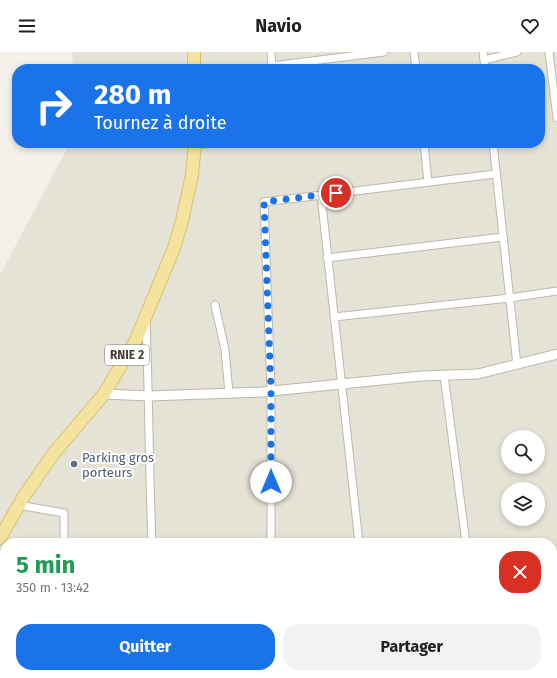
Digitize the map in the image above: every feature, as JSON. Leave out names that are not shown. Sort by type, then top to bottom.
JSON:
[{"type":"main road","points":[[194,52],[194,64]]},
{"type":"main road","name":"RNIE 2","points":[[0,538],[18,505],[54,453],[104,394],[136,340],[174,248],[182,221],[192,175],[195,148]]},
{"type":"street","points":[[271,52],[272,64]]},
{"type":"street","points":[[294,64],[384,52]]},
{"type":"street","points":[[414,52],[415,64]]},
{"type":"street","points":[[483,52],[484,64]]},
{"type":"street","points":[[484,60],[517,52]]},
{"type":"street","points":[[549,52],[557,118]]},
{"type":"street","points":[[425,148],[428,182]]},
{"type":"street","points":[[493,148],[517,364]]},
{"type":"street","points":[[271,538],[271,391],[264,202],[496,174]]},
{"type":"street","points":[[321,195],[358,538]]},
{"type":"street","points":[[327,258],[503,238]]},
{"type":"street","points":[[334,317],[510,298],[557,291]]},
{"type":"street","points":[[215,305],[225,350],[229,393]]},
{"type":"street","points":[[146,316],[149,396],[149,481],[152,538]]},
{"type":"street","points":[[104,394],[149,396],[271,391],[421,376],[478,374],[557,354]]},
{"type":"street","points":[[444,376],[465,538]]},
{"type":"street","points":[[18,505],[64,513],[64,538]]},
{"type":"shaded area","points":[[71,52],[557,52],[557,538],[0,538],[0,275],[67,148],[545,148],[545,64],[73,64]]},
{"type":"place","name":"Parking gros porteurs","points":[[74,464]]},
{"type":"route","points":[[271,482],[271,391],[264,202],[336,193]]}]
